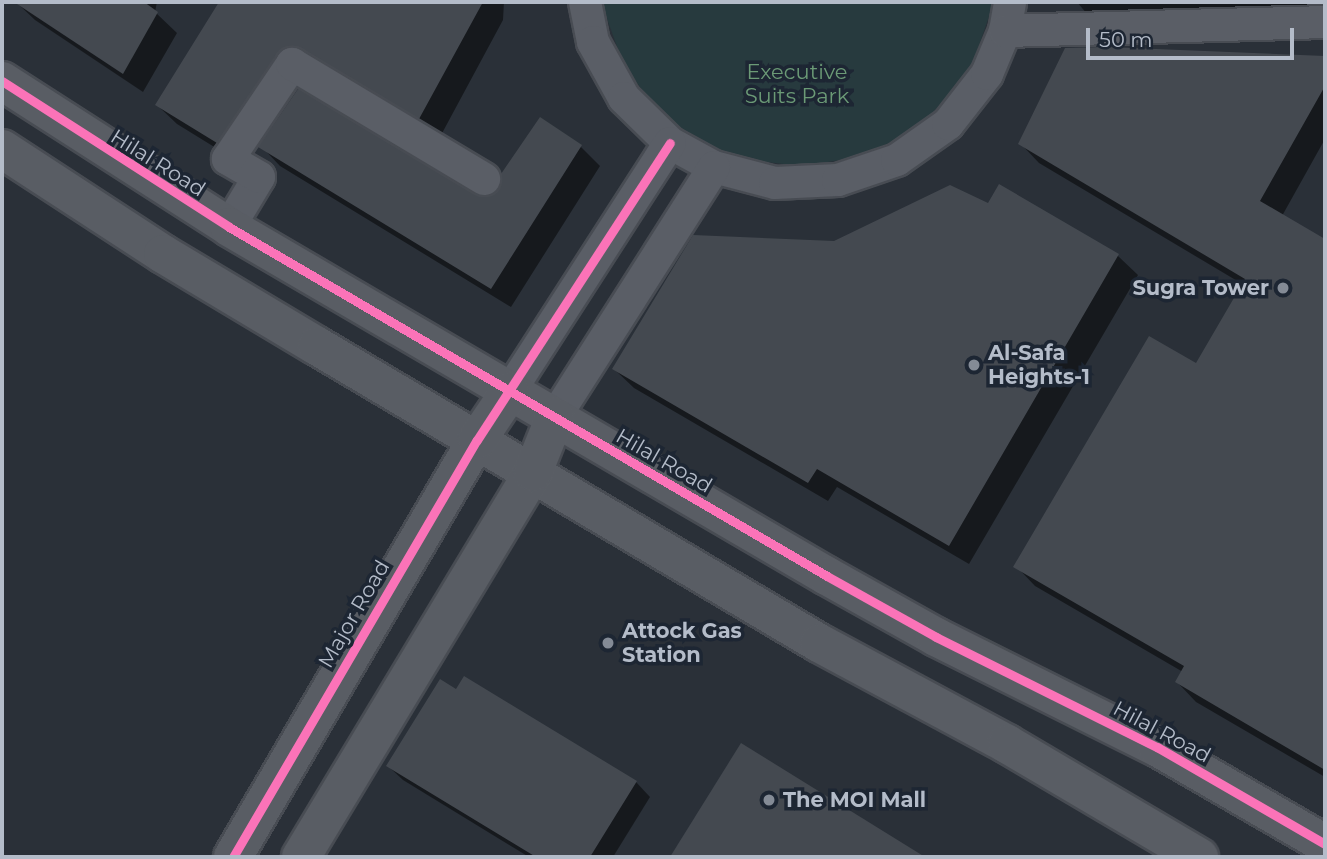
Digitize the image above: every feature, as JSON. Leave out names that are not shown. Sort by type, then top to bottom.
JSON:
[{"type":"street","points":[[584,2],[593,42],[624,99],[670,143],[714,167],[775,183],[838,180],[897,160],[948,124],[987,74],[1007,16],[1325,22]]},
{"type":"street","points":[[229,227],[259,177],[228,159],[292,64],[484,179]]},
{"type":"street","name":"Hilal Road","points":[[2,81],[229,227],[912,623],[1157,747],[1325,844]]},
{"type":"street","points":[[510,391],[670,143]]},
{"type":"street","points":[[2,149],[163,254],[819,643],[1007,744],[1199,857]]},
{"type":"street","points":[[301,857],[533,472],[555,417],[714,167]]},
{"type":"street","name":"Major Road","points":[[233,857],[477,440],[510,391]]},
{"type":"green space","name":"Executive Suits Park","points":[[601,2],[994,2],[974,60],[961,82],[925,121],[903,137],[854,158],[801,166],[748,160],[723,152],[676,125],[656,108],[624,66]]},
{"type":"building","points":[[14,2],[144,2],[158,12],[123,74]]},
{"type":"building","points":[[219,2],[483,2],[419,119],[292,46],[277,54],[217,143],[155,105]]},
{"type":"building","points":[[1107,47],[1325,56],[1325,86],[1260,201],[1325,239],[1325,770],[1175,682],[1184,666],[1013,567],[1149,336],[1196,363],[1245,279],[1018,144],[1065,48]]},
{"type":"building","points":[[298,89],[483,197],[499,189],[501,174],[540,117],[582,145],[491,289],[258,147]]},
{"type":"building","points":[[999,184],[1119,254],[949,546],[817,469],[808,483],[612,369],[693,235],[834,241],[950,185],[988,203]]},
{"type":"building","points":[[464,676],[637,781],[590,857],[536,857],[386,766],[440,679],[456,689]]},
{"type":"building","name":"The MOI Mall","points":[[741,743],[925,857],[670,857]]},
{"type":"cycle path","points":[[2,81],[229,227],[827,576],[936,637],[1157,747],[1325,844]]},
{"type":"cycle path","points":[[233,857],[477,440],[670,143]]},
{"type":"place","name":"Sugra Tower","points":[[1283,288]]},
{"type":"place","name":"Al-Safa Heights-1","points":[[974,365]]},
{"type":"place","name":"Attock Gas Station","points":[[608,643]]},
{"type":"place","name":"The MOI Mall","points":[[769,800]]}]
